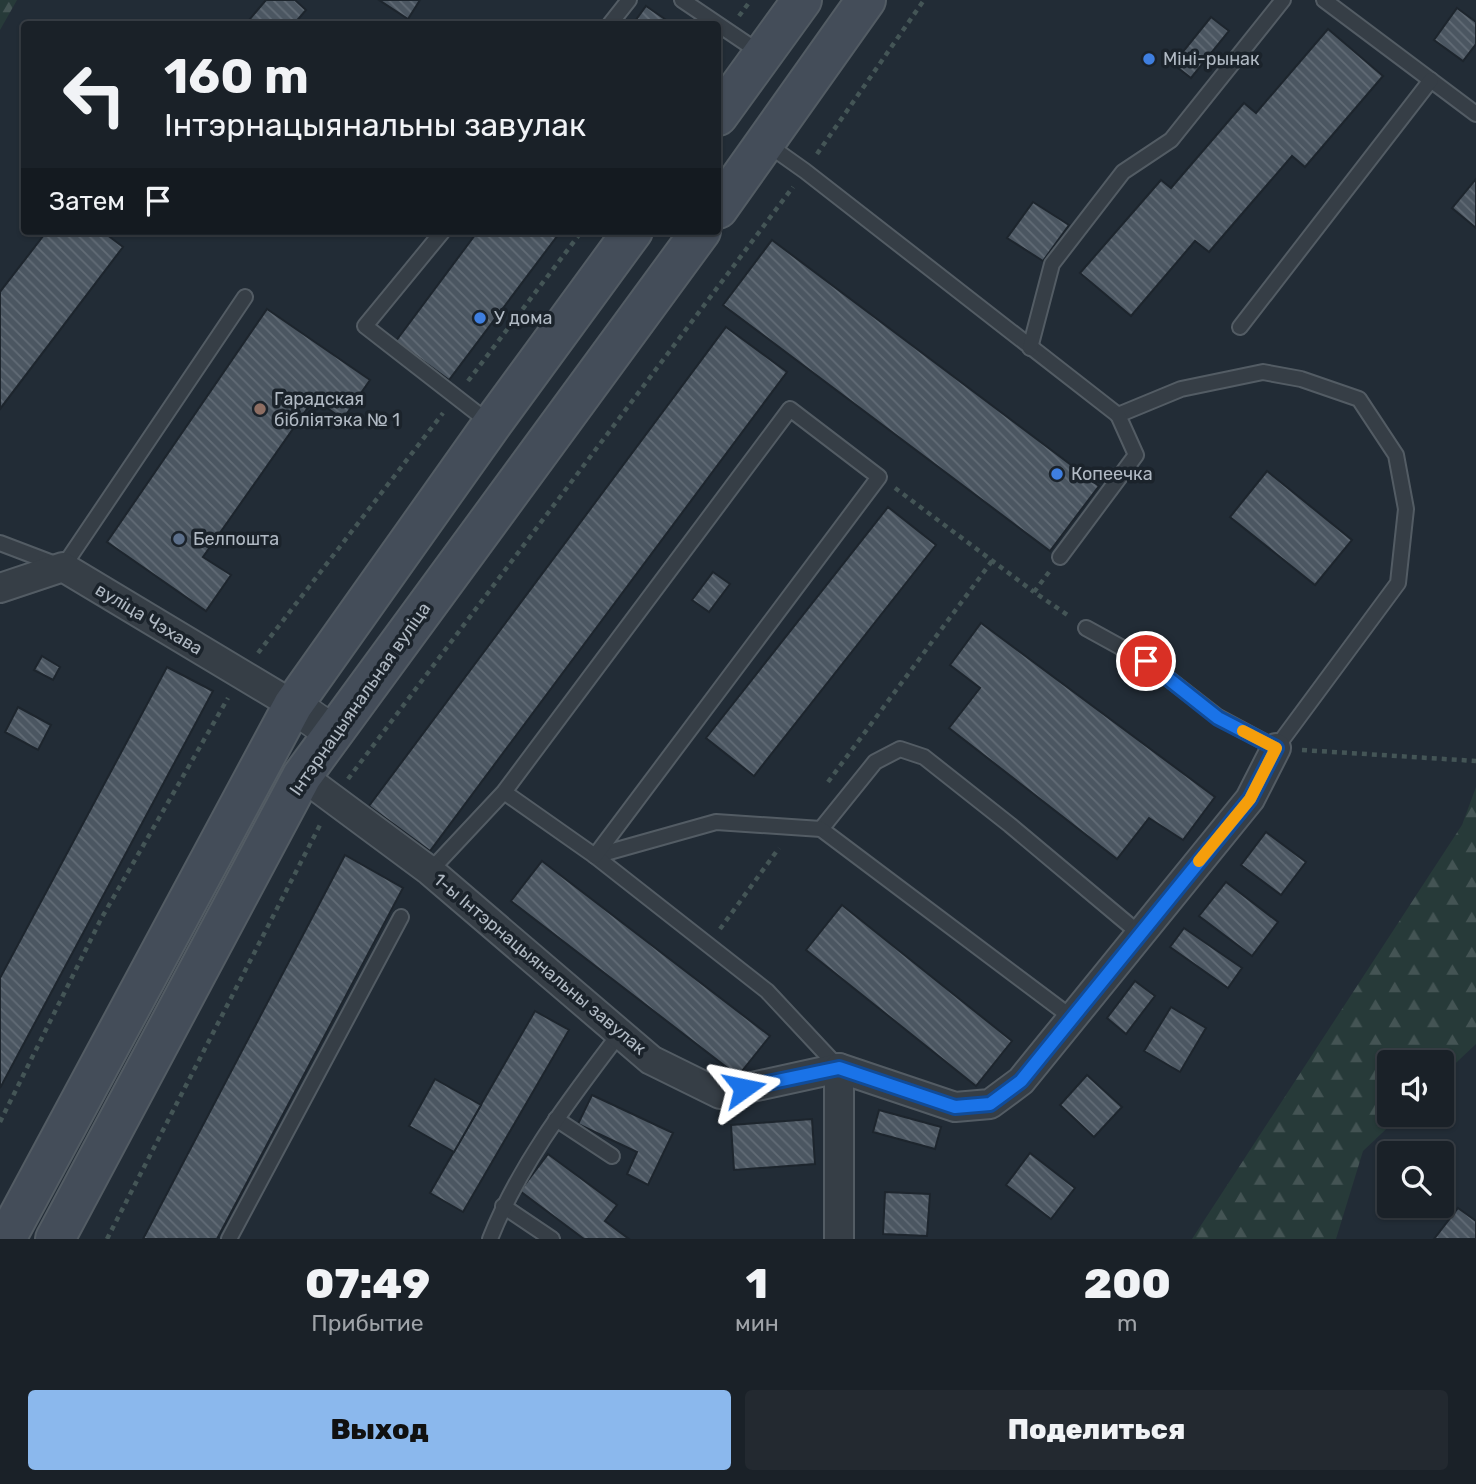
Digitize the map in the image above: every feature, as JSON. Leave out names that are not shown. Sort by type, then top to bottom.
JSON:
[{"type":"main road","points":[[721,112],[802,0]]},
{"type":"main road","points":[[721,205],[866,0]]},
{"type":"main road","points":[[5,1239],[293,705],[492,424],[631,235]]},
{"type":"main road","name":"Інтэрнацыянальная вуліца","points":[[54,1239],[302,776],[698,235]]},
{"type":"street","points":[[0,588],[63,567]]},
{"type":"street","name":"вуліца Чэхава","points":[[63,567],[293,705]]},
{"type":"street","points":[[293,705],[333,733]]},
{"type":"street","points":[[839,1239],[839,1068],[955,1107],[990,1104],[1021,1081],[1250,799],[1276,748]]},
{"type":"street","name":"1-ы Інтэрнацыянальны завулак","points":[[302,776],[430,871],[651,1059],[720,1094],[839,1068]]},
{"type":"lane","points":[[612,21],[629,0]]},
{"type":"lane","points":[[682,0],[713,21]]},
{"type":"lane","points":[[1030,348],[1052,264],[1123,172],[1171,140],[1283,0]]},
{"type":"lane","points":[[1324,0],[1476,114]]},
{"type":"lane","points":[[721,27],[762,55]]},
{"type":"lane","points":[[1240,327],[1431,80]]},
{"type":"lane","points":[[766,143],[1118,415],[1136,455],[1060,557]]},
{"type":"lane","points":[[440,235],[365,326],[492,424]]},
{"type":"lane","points":[[0,542],[63,567],[245,297]]},
{"type":"lane","points":[[1086,628],[1146,661],[1218,718],[1276,748],[1398,583],[1406,509],[1396,455],[1359,399],[1301,379],[1263,372],[1181,389],[1118,415]]},
{"type":"lane","points":[[430,871],[504,792],[790,409],[879,477],[595,856]]},
{"type":"lane","points":[[821,829],[875,762],[900,750],[924,757],[1140,934]]},
{"type":"lane","points":[[504,792],[595,856],[767,991],[839,1068]]},
{"type":"lane","points":[[595,856],[716,822],[821,829],[1071,1017]]},
{"type":"lane","points":[[229,1239],[401,917]]},
{"type":"lane","points":[[491,1239],[503,1206],[556,1119],[620,1033]]},
{"type":"lane","points":[[556,1119],[612,1156]]},
{"type":"lane","points":[[503,1206],[552,1239]]},
{"type":"path","points":[[107,1239],[333,799],[805,171],[924,0]]},
{"type":"path","points":[[0,1122],[101,919],[242,675],[579,235]]},
{"type":"path","points":[[879,477],[1060,609]]},
{"type":"path","points":[[1034,592],[1060,557]]},
{"type":"path","points":[[826,784],[992,561]]},
{"type":"path","points":[[1276,748],[1476,761]]},
{"type":"path","points":[[708,944],[795,827]]},
{"type":"green space","points":[[0,0],[17,0],[0,30]]},
{"type":"green space","points":[[1476,787],[1476,1044],[1454,1065],[1454,1050],[1377,1050],[1377,1127],[1388,1127],[1363,1151],[1336,1239],[1192,1239],[1462,825]]},
{"type":"building","points":[[266,0],[295,0],[306,10],[297,21],[249,20]]},
{"type":"building","points":[[379,0],[420,0],[408,19]]},
{"type":"building","points":[[646,6],[668,21],[635,21]]},
{"type":"building","points":[[1457,8],[1476,22],[1476,44],[1463,61],[1434,40]]},
{"type":"building","points":[[1211,17],[1229,31],[1191,78],[1173,64]]},
{"type":"building","points":[[1328,29],[1383,76],[1305,167],[1292,156],[1209,252],[1195,241],[1131,316],[1080,273],[1161,180],[1171,188],[1244,103],[1256,113]]},
{"type":"building","points":[[1476,179],[1476,228],[1452,208]]},
{"type":"building","points":[[1033,202],[1069,225],[1043,261],[1007,238]]},
{"type":"building","points":[[44,235],[107,235],[123,247],[0,409],[0,292]]},
{"type":"building","points":[[475,235],[558,235],[449,380],[396,341]]},
{"type":"building","points":[[772,240],[1099,486],[1050,551],[723,305]]},
{"type":"building","points":[[267,309],[370,380],[343,419],[314,399],[203,557],[231,575],[206,611],[107,542]]},
{"type":"building","points":[[726,327],[787,372],[430,851],[369,806]]},
{"type":"building","points":[[1267,471],[1352,540],[1315,585],[1230,517]]},
{"type":"building","points":[[888,507],[936,545],[754,776],[706,738]]},
{"type":"building","points":[[713,572],[730,584],[709,612],[692,600]]},
{"type":"building","points":[[981,623],[1215,797],[1183,840],[1149,818],[1117,859],[949,728],[980,688],[950,665]]},
{"type":"building","points":[[42,656],[60,667],[53,680],[34,670]]},
{"type":"building","points":[[167,667],[213,691],[0,1088],[0,978]]},
{"type":"building","points":[[18,707],[51,725],[38,750],[5,732]]},
{"type":"building","points":[[1266,832],[1306,862],[1281,895],[1241,865]]},
{"type":"building","points":[[345,855],[403,888],[217,1239],[143,1239]]},
{"type":"building","points":[[542,861],[770,1036],[738,1076],[511,901]]},
{"type":"building","points":[[1226,882],[1278,922],[1252,956],[1199,916]]},
{"type":"building","points":[[842,905],[1012,1041],[976,1086],[806,950]]},
{"type":"building","points":[[1184,928],[1242,968],[1228,988],[1170,947]]},
{"type":"building","points":[[1135,981],[1155,996],[1126,1034],[1107,1018]]},
{"type":"building","points":[[1171,1007],[1206,1028],[1180,1072],[1144,1051]]},
{"type":"building","points":[[535,1011],[569,1030],[463,1212],[430,1193]]},
{"type":"building","points":[[1087,1075],[1122,1107],[1094,1137],[1060,1105]]},
{"type":"building","points":[[435,1079],[481,1105],[454,1152],[409,1126]]},
{"type":"building","points":[[592,1095],[673,1133],[648,1185],[627,1174],[637,1152],[578,1124]]},
{"type":"building","points":[[879,1110],[941,1127],[935,1149],[873,1132]]},
{"type":"building","points":[[812,1119],[815,1164],[734,1170],[731,1125]]},
{"type":"building","points":[[1030,1153],[1075,1188],[1051,1219],[1006,1185]]},
{"type":"building","points":[[548,1154],[617,1205],[605,1221],[629,1239],[584,1239],[520,1191]]},
{"type":"building","points":[[885,1192],[930,1194],[927,1236],[883,1234]]},
{"type":"building","points":[[1458,1208],[1476,1221],[1476,1239],[1434,1239],[1450,1218],[1454,1218]]},
{"type":"slow traffic","points":[[1199,861],[1250,799],[1276,748],[1243,731]]},
{"type":"place","name":"Міні-рынак","points":[[1149,59]]},
{"type":"place","name":"У дома","points":[[480,318]]},
{"type":"place","name":"Гарадская бібліятэка № 1","points":[[260,409]]},
{"type":"place","name":"Копеечка","points":[[1057,474]]},
{"type":"place","name":"Белпошта","points":[[179,539]]},
{"type":"route","points":[[744,1088],[839,1068],[955,1107],[990,1104],[1021,1081],[1250,799],[1276,748],[1218,718],[1146,661]]}]
